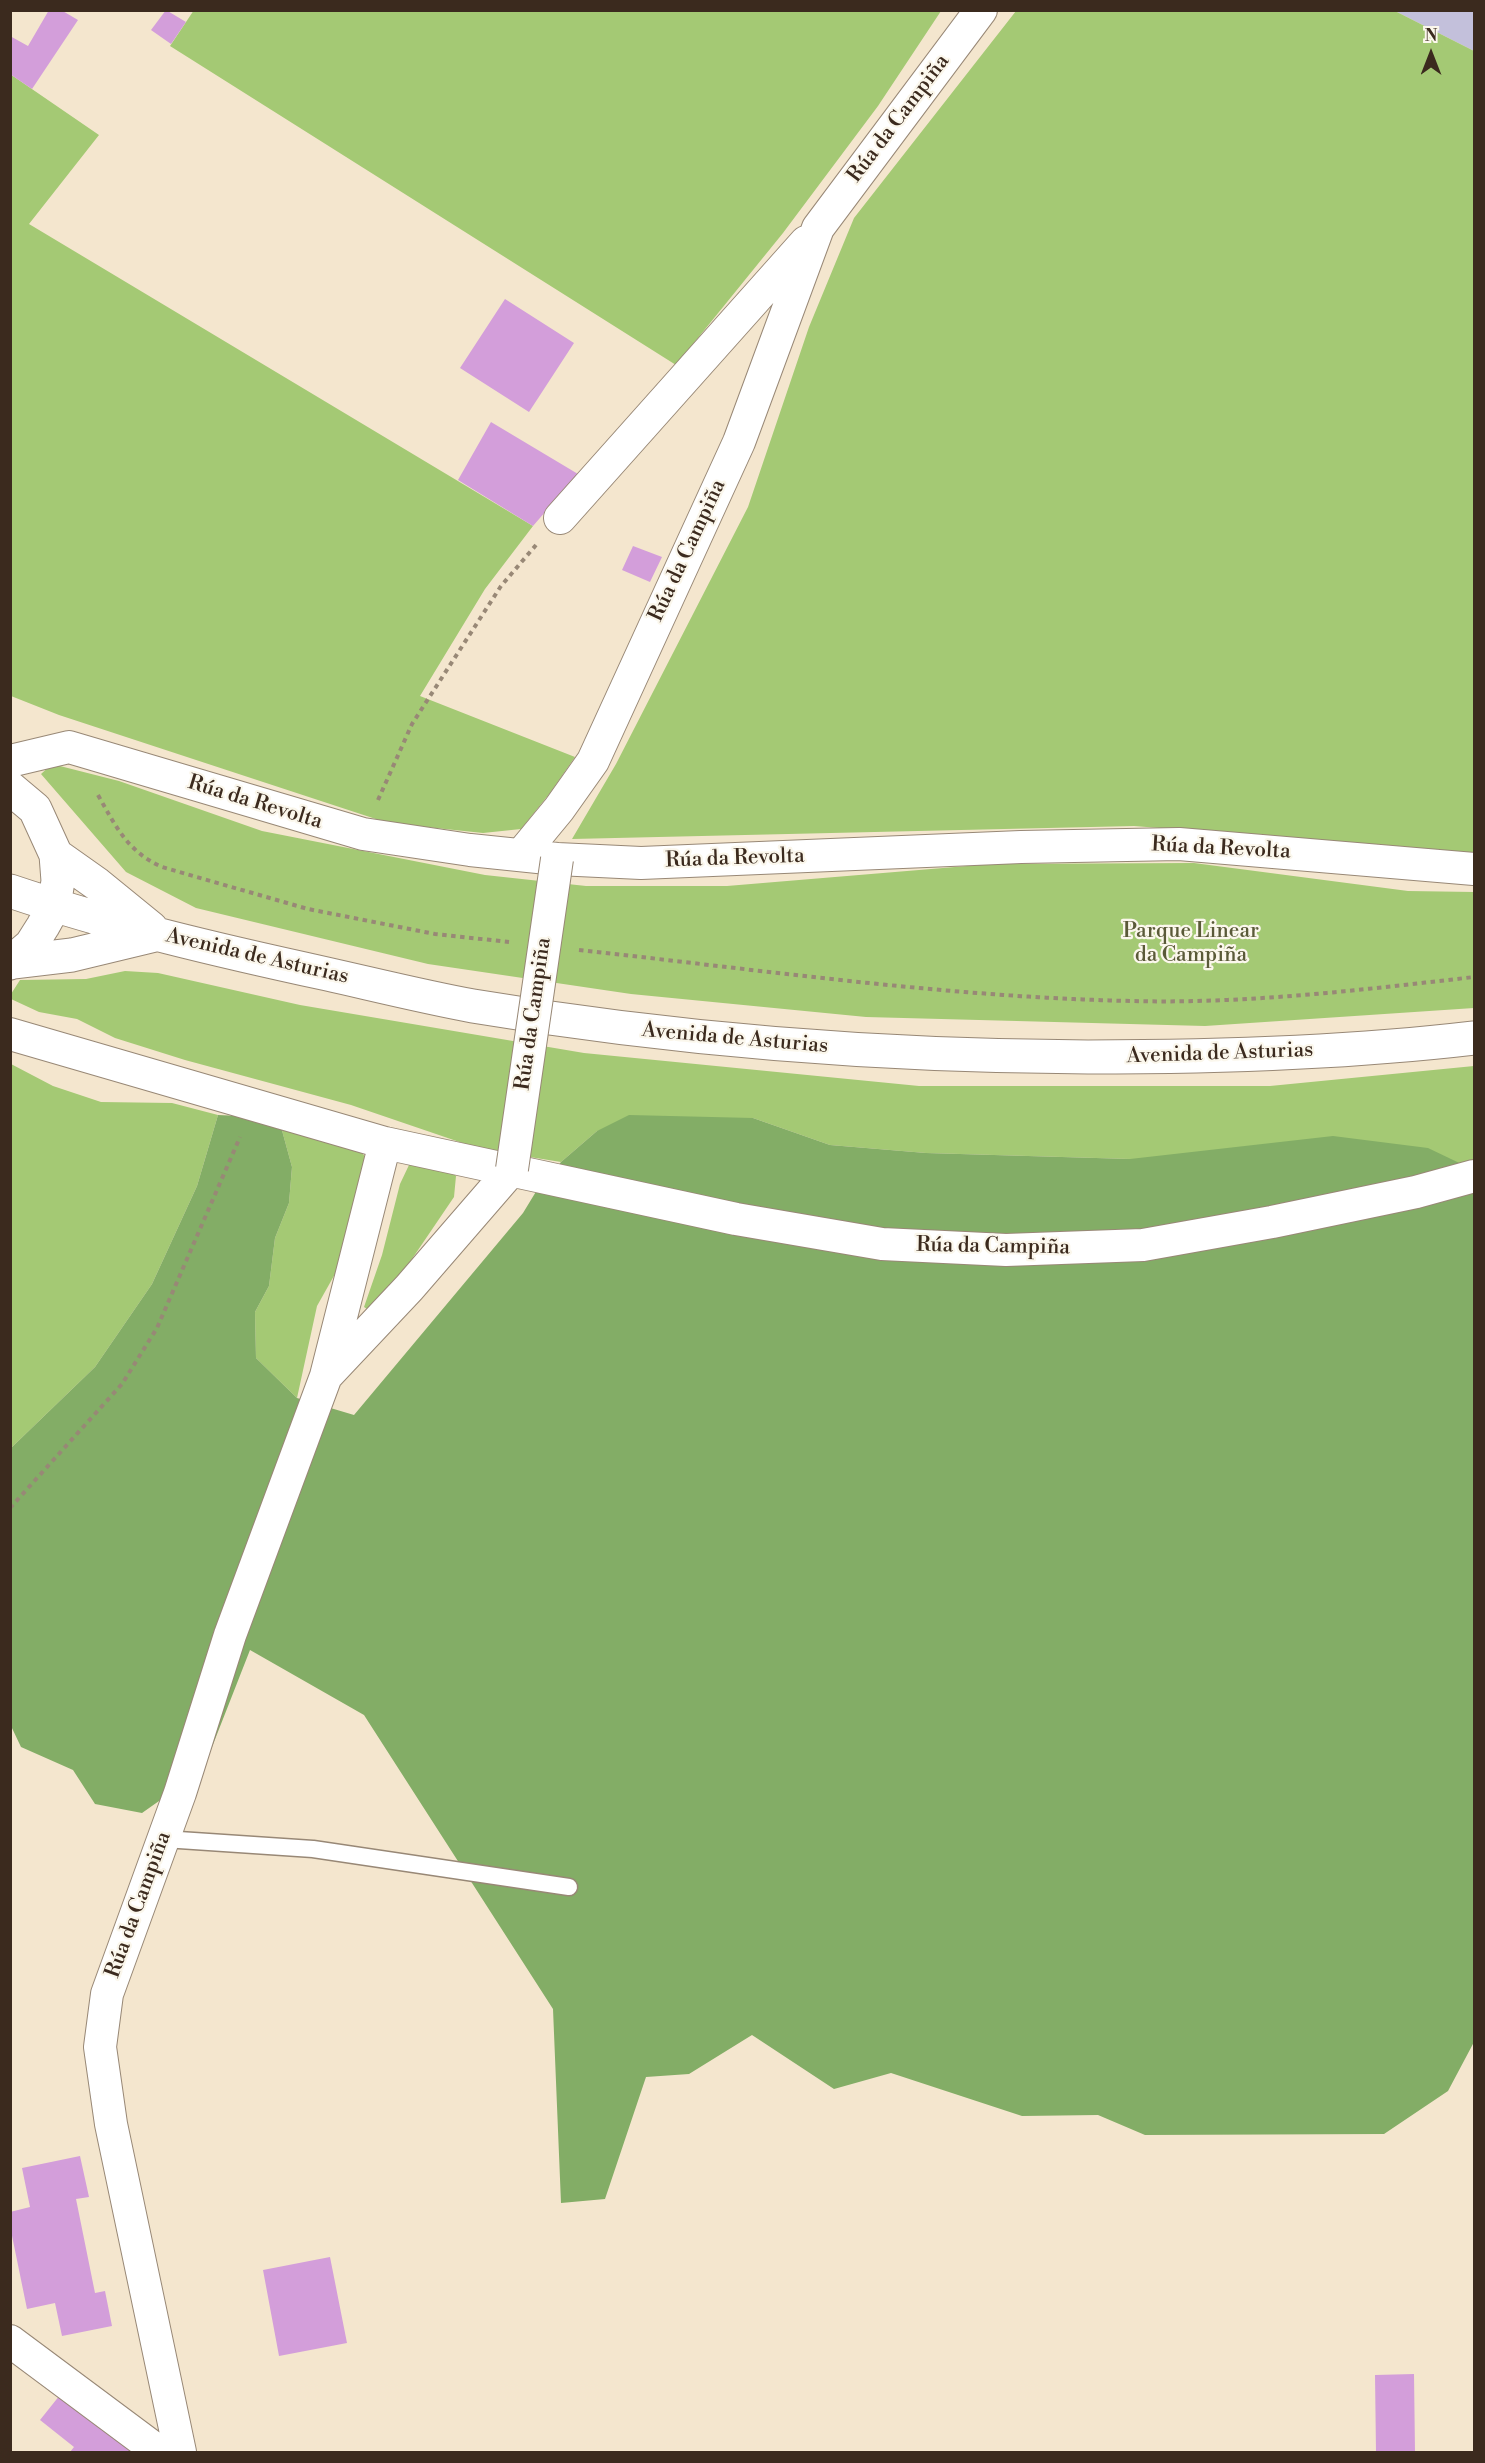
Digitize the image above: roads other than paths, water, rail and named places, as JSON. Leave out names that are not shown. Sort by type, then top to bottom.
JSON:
[{"type":"main road","points":[[10,788],[35,809],[56,855],[58,881],[54,906],[31,945],[12,963]]},
{"type":"main road","points":[[56,855],[98,884],[159,934]]},
{"type":"main road","name":"Avenida de Asturias","points":[[10,891],[54,906],[213,949],[469,1005],[597,1025],[700,1037],[846,1049],[1013,1057],[1173,1057],[1311,1052],[1474,1038]]},
{"type":"main road","points":[[12,963],[72,955],[159,934]]},
{"type":"street","name":"Rúa da Campiña","points":[[560,518],[818,228],[981,10]]},
{"type":"street","name":"Rúa da Campiña","points":[[520,855],[559,809],[593,761],[738,442],[818,228]]},
{"type":"street","name":"Rúa da Revolta","points":[[10,761],[69,747],[363,834],[412,843],[557,859],[641,863],[1021,847],[1179,844],[1474,869]]},
{"type":"street","name":"Rúa da Campiña","points":[[326,1376],[409,1288],[512,1169],[557,859]]},
{"type":"street","points":[[10,1034],[386,1143],[512,1169]]},
{"type":"street","name":"Rúa da Campiña","points":[[180,2452],[111,2124],[100,2047],[107,1994],[164,1839],[230,1635],[326,1376],[386,1143]]},
{"type":"street","name":"Rúa da Campiña","points":[[512,1169],[736,1219],[882,1244],[1006,1250],[1143,1245],[1272,1222],[1416,1192],[1474,1176]]},
{"type":"street","points":[[10,2341],[159,2452]]},
{"type":"lane","points":[[164,1839],[314,1849],[569,1887]]},
{"type":"park label","name":"Parque Linear da Campiña","points":[[1191,944]]}]
